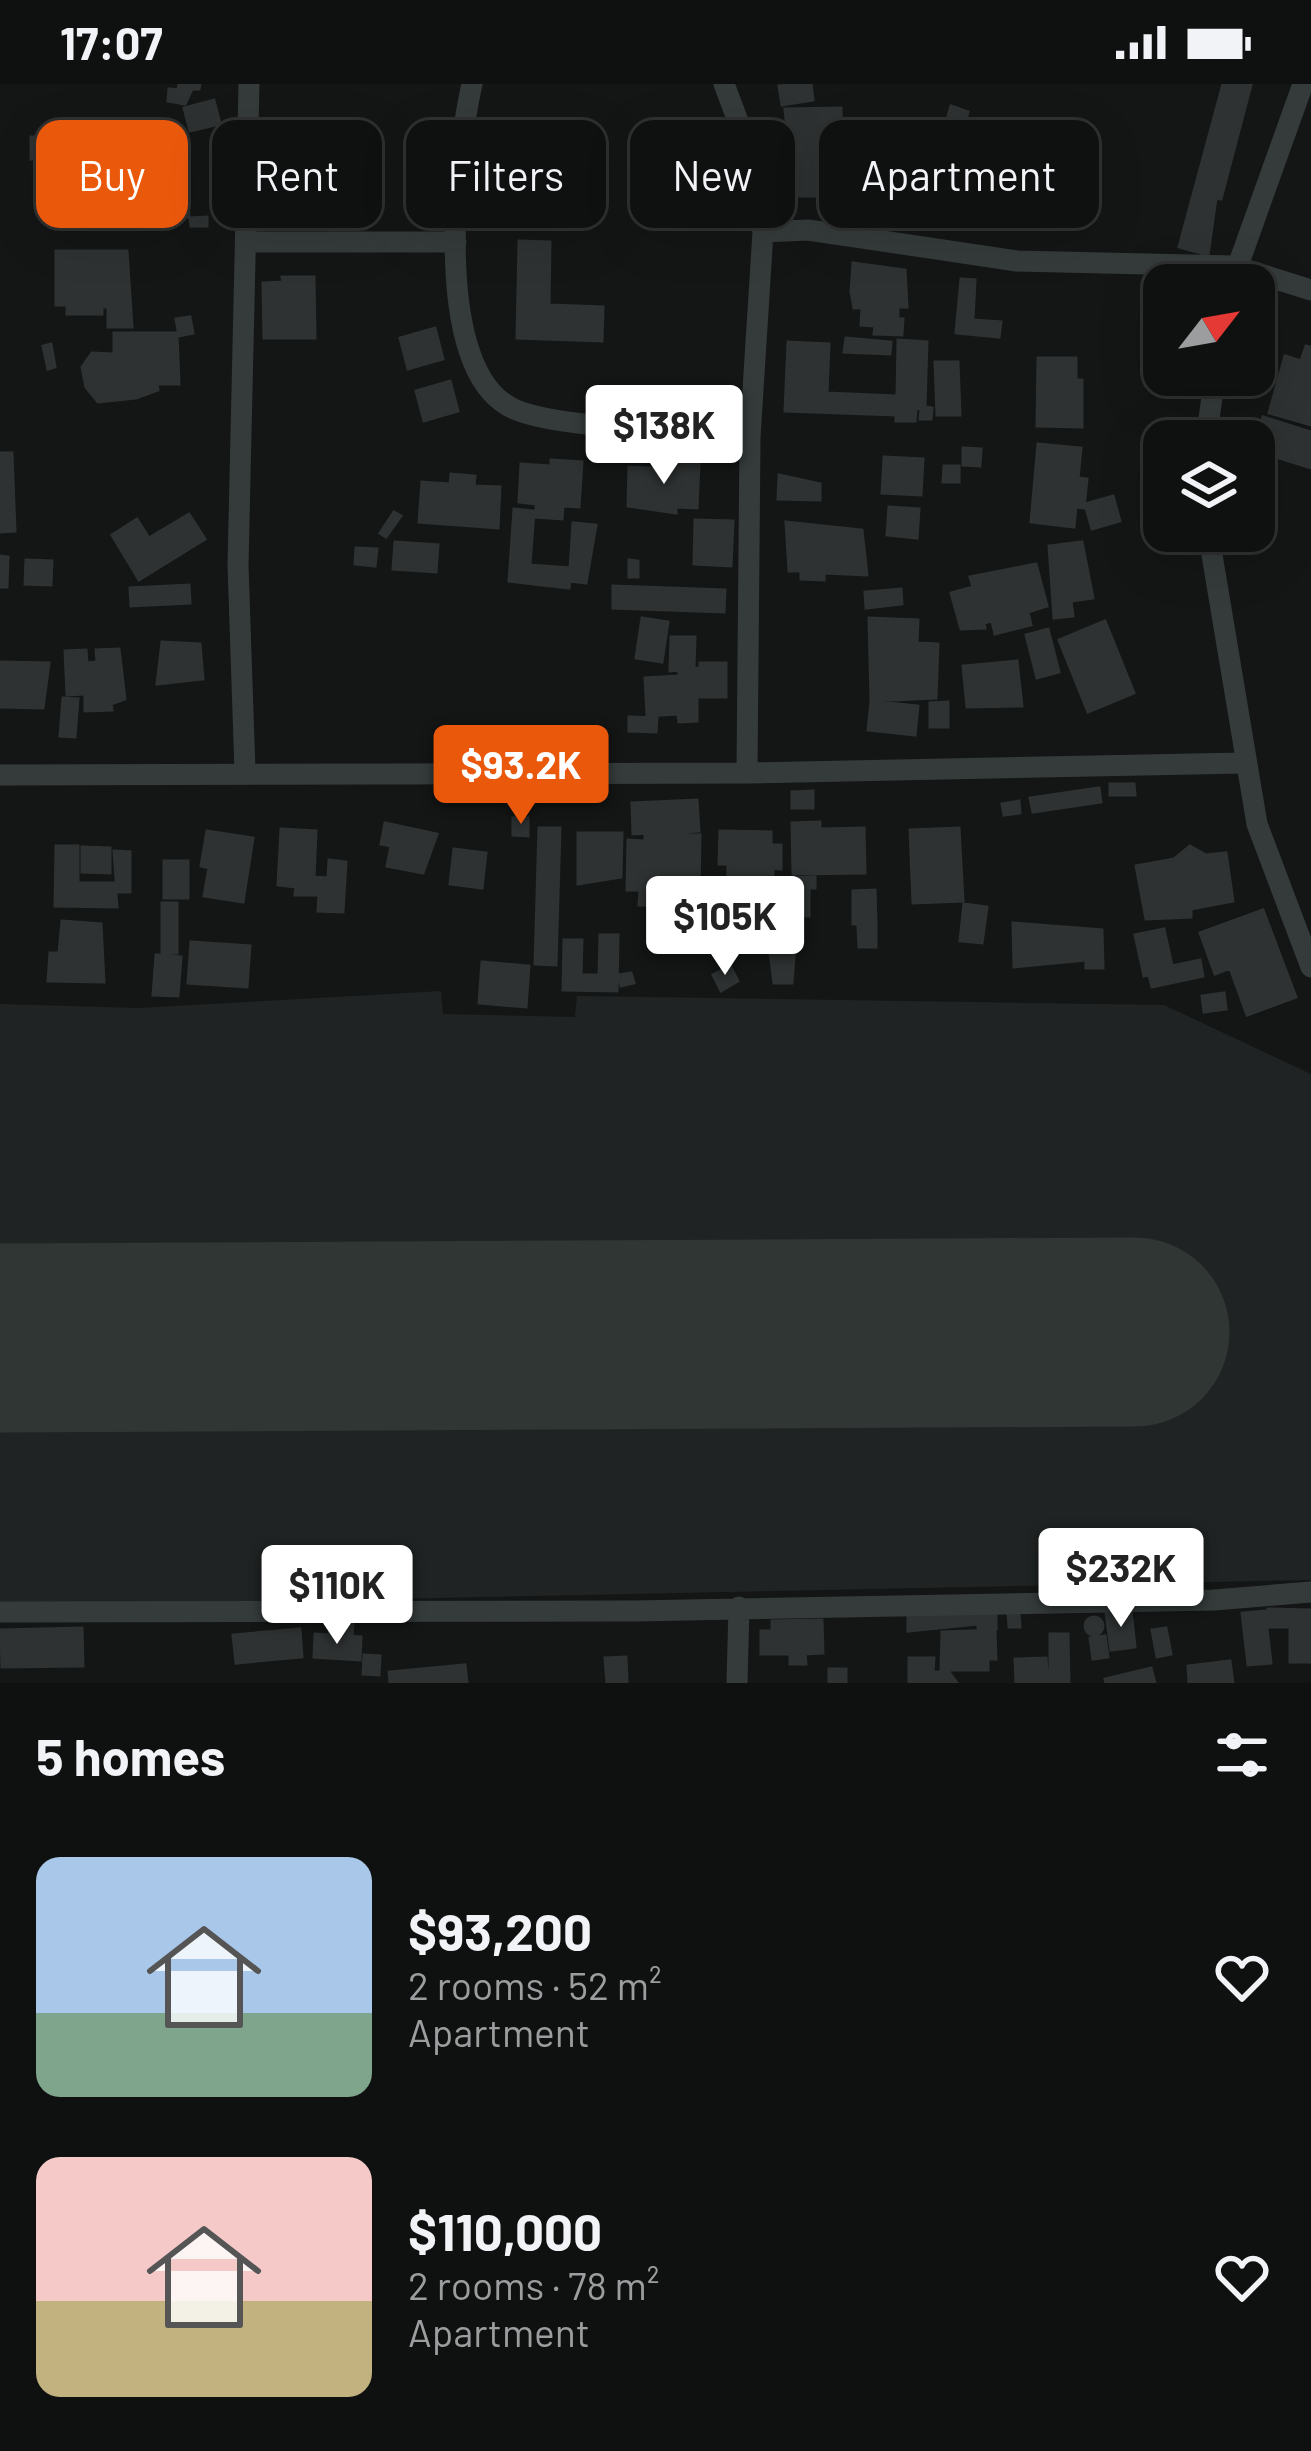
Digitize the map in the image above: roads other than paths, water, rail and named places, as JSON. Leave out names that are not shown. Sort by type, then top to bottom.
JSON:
[{"type":"street","points":[[245,771],[238,566],[249,242],[249,84]]},
{"type":"street","points":[[472,84],[460,137],[456,242],[466,354],[481,386],[518,411],[750,436]]},
{"type":"street","points":[[724,84],[741,129],[763,232],[750,436],[747,773]]},
{"type":"street","points":[[1238,264],[1272,182],[1303,84]]},
{"type":"street","points":[[763,232],[808,230],[1017,260],[1143,269]]},
{"type":"street","points":[[249,242],[456,242]]},
{"type":"street","points":[[1275,284],[1311,290]]},
{"type":"street","points":[[1211,552],[1244,763],[1281,899],[1311,968]]},
{"type":"street","points":[[0,775],[747,773],[1244,763]]},
{"type":"street","points":[[0,1612],[1214,1600],[1311,1592]]},
{"type":"street","points":[[737,1683],[739,1607]]}]
